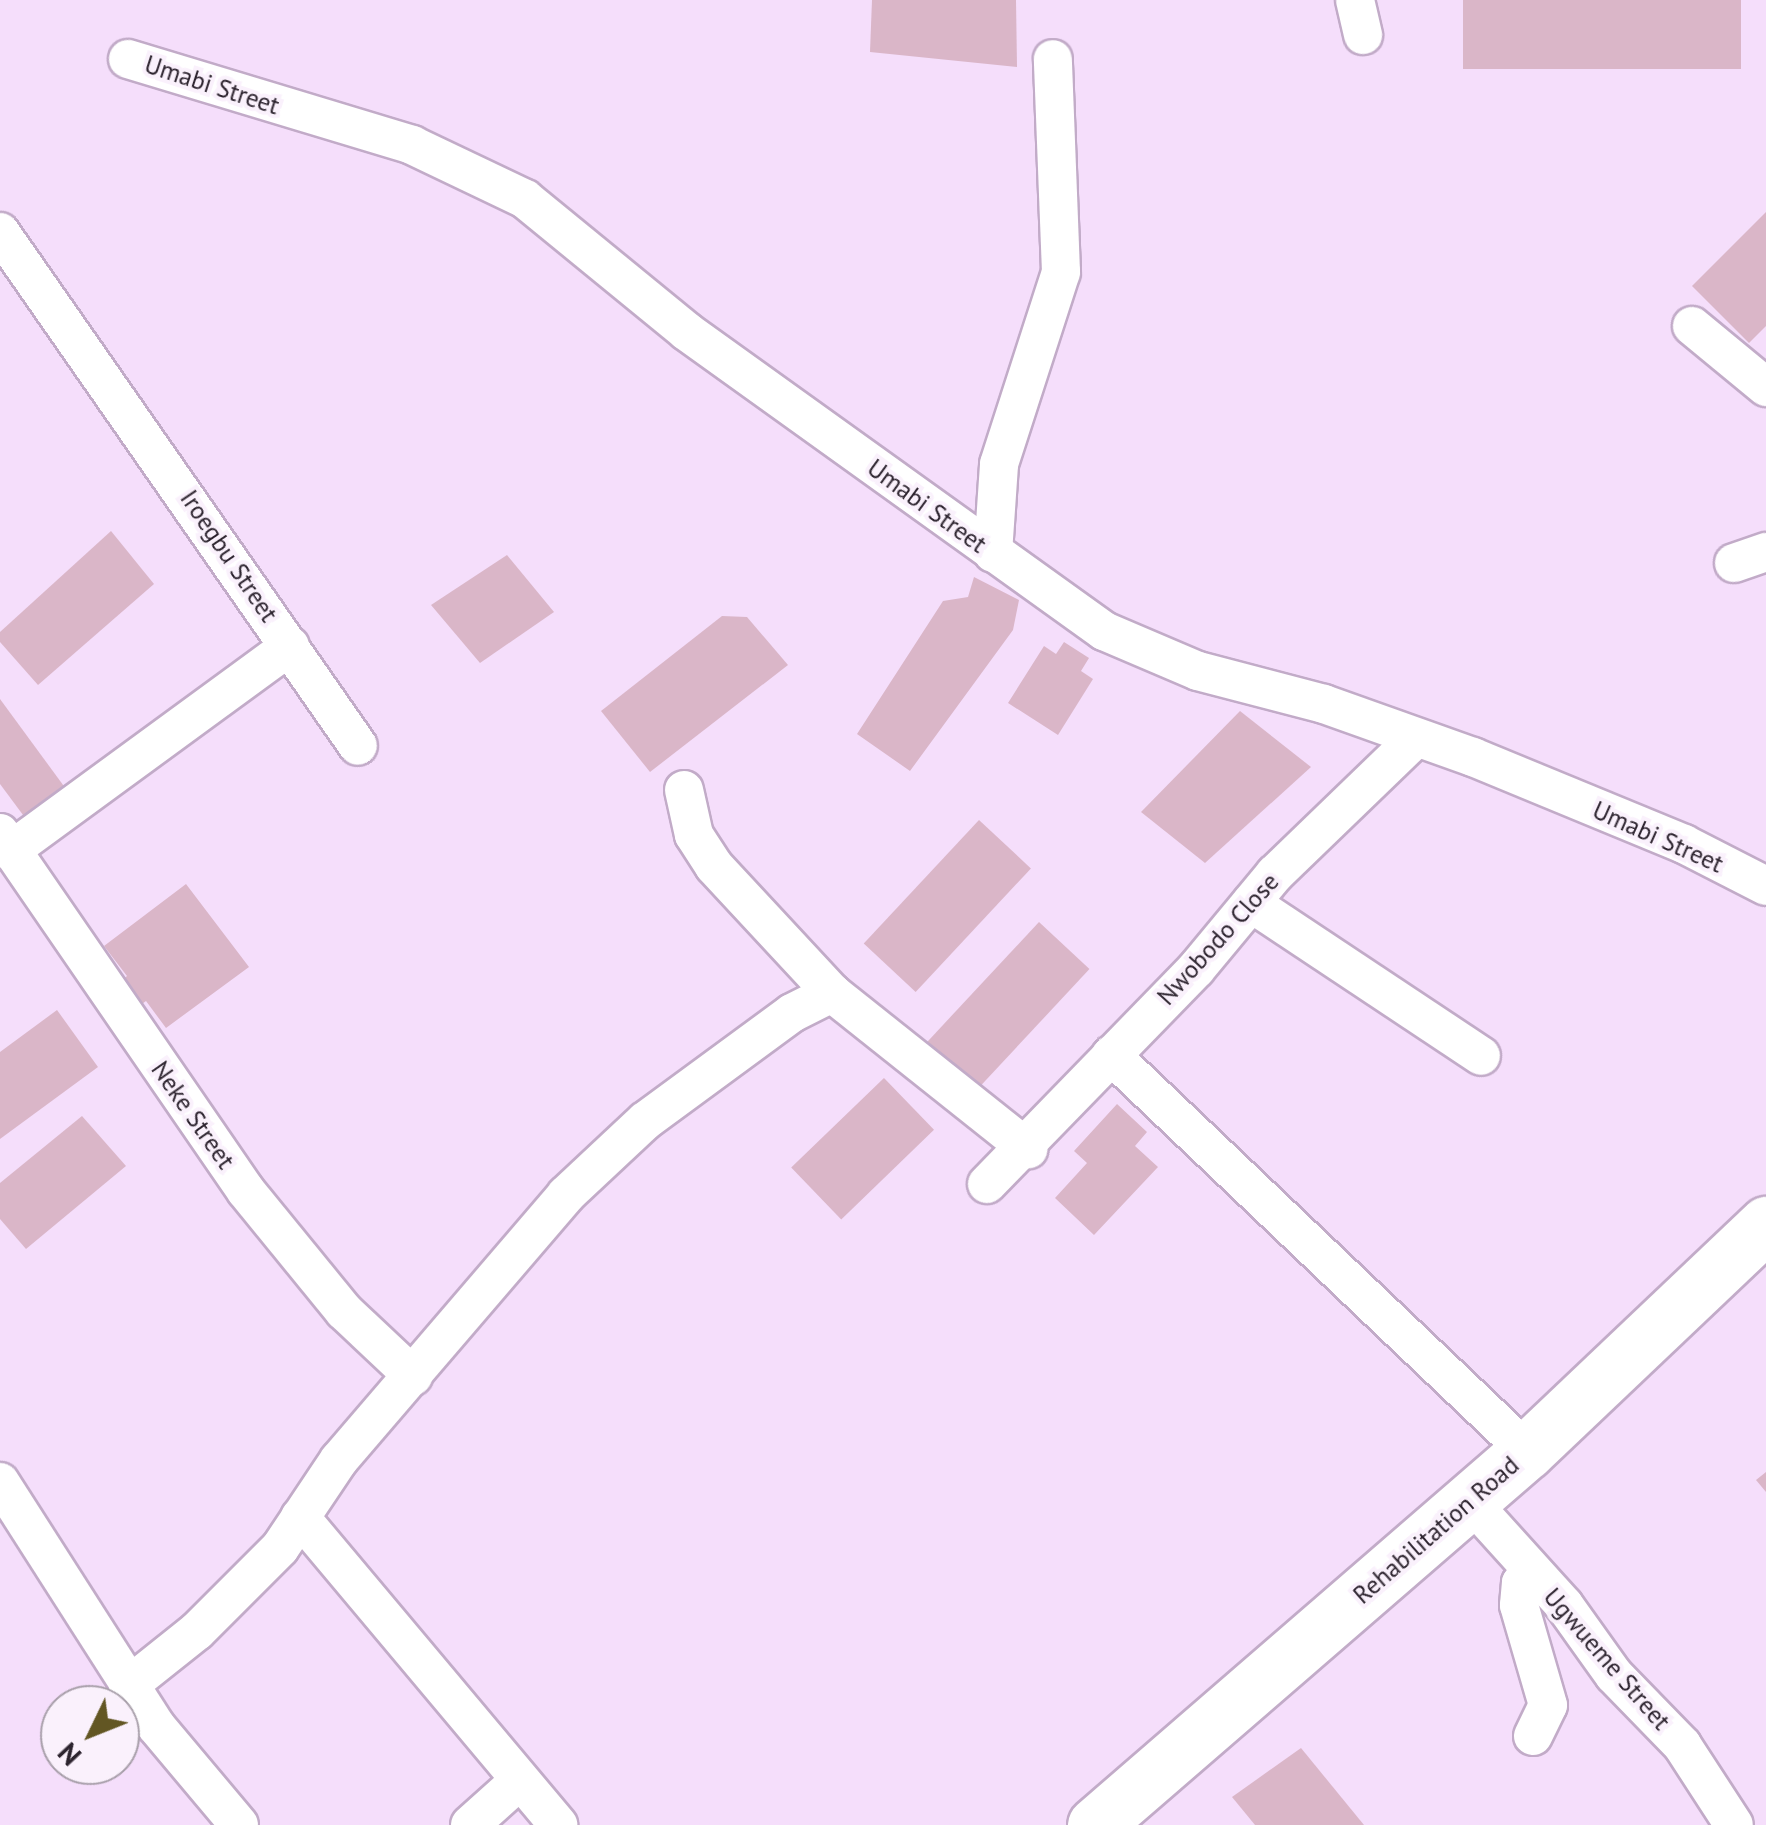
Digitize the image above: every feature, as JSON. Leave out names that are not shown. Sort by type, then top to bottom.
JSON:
[{"type":"main road","name":"Rehabilitation Road","points":[[1095,1825],[1527,1451],[1766,1224]]},
{"type":"street","name":"Umabi Street","points":[[128,58],[412,145],[525,199],[686,331],[1104,631],[1158,656],[1416,738],[1684,844],[1766,886]]},
{"type":"street","points":[[992,553],[999,464],[1061,272],[1053,59]]},
{"type":"street","name":"Iroegbu Street","points":[[0,232],[290,646],[9,864]]},
{"type":"street","points":[[1692,326],[1766,388]]},
{"type":"street","points":[[290,646],[358,746]]},
{"type":"street","name":"Nwobodo Close","points":[[987,1184],[1028,1149],[1250,902],[1416,738]]},
{"type":"street","points":[[684,790],[694,835],[714,866],[832,993],[1028,1149]]},
{"type":"street","name":"Neke Street","points":[[9,864],[246,1190],[344,1311],[413,1376]]},
{"type":"street","points":[[1250,902],[1481,1056]]},
{"type":"street","points":[[129,1685],[235,1595],[300,1518],[339,1460],[566,1196],[644,1121],[792,1013],[832,993]]},
{"type":"street","points":[[1111,1055],[1527,1451]]},
{"type":"street","points":[[0,1482],[127,1685]]},
{"type":"street","name":"Ugwueme Street","points":[[1469,1500],[1564,1605],[1614,1675],[1682,1746],[1734,1825]]},
{"type":"street","points":[[300,1518],[558,1825]]},
{"type":"street","points":[[1533,1574],[1520,1583],[1519,1605],[1548,1706],[1533,1736]]},
{"type":"street","points":[[140,1701],[239,1825]]},
{"type":"street","points":[[470,1825],[519,1781]]},
{"type":"building","points":[[872,0],[1016,0],[1017,67],[870,52]]},
{"type":"building","points":[[1463,0],[1741,0],[1741,69],[1463,69]]},
{"type":"building","points":[[1766,212],[1766,326],[1749,343],[1692,286]]},
{"type":"building","points":[[111,531],[154,584],[38,685],[0,642],[0,632]]},
{"type":"building","points":[[507,555],[554,612],[480,663],[431,605]]},
{"type":"building","points":[[974,577],[1019,600],[1013,630],[910,771],[857,734],[943,601],[968,597]]},
{"type":"building","points":[[722,616],[747,617],[788,665],[650,772],[601,711]]},
{"type":"building","points":[[1064,642],[1089,658],[1081,671],[1093,679],[1058,735],[1008,703],[1044,646],[1056,654]]},
{"type":"building","points":[[0,699],[66,789],[26,819],[0,784]]},
{"type":"building","points":[[1240,711],[1311,767],[1205,863],[1141,812]]},
{"type":"building","points":[[979,820],[1031,868],[916,992],[864,944]]},
{"type":"building","points":[[186,884],[249,967],[166,1028],[146,1001],[131,1012],[113,988],[127,976],[104,946]]},
{"type":"building","points":[[1039,922],[1089,969],[977,1090],[926,1043]]},
{"type":"building","points":[[57,1010],[98,1067],[0,1139],[0,1052]]},
{"type":"building","points":[[884,1078],[934,1130],[841,1219],[791,1168]]},
{"type":"building","points":[[1117,1104],[1147,1132],[1135,1146],[1158,1167],[1094,1235],[1055,1198],[1087,1163],[1074,1151]]},
{"type":"building","points":[[82,1116],[126,1166],[26,1249],[0,1219],[0,1183]]},
{"type":"building","points":[[1766,1472],[1766,1492],[1756,1480]]},
{"type":"building","points":[[1301,1748],[1364,1825],[1255,1825],[1232,1797]]}]
